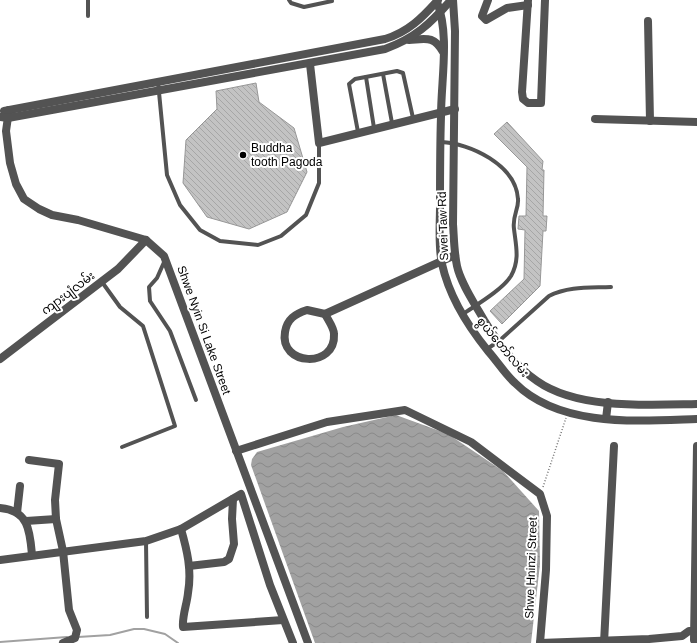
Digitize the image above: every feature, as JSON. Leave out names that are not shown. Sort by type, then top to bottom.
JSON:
[{"type":"street","points":[[408,40],[441,12],[452,0]]},
{"type":"street","name":"Swei Taw Rd","points":[[452,0],[455,31],[453,224],[455,255],[457,268],[476,305],[499,341],[526,372],[538,382],[574,397],[608,402],[636,405],[697,404]]},
{"type":"street","points":[[488,0],[482,16],[486,20],[508,8],[528,2],[523,99],[528,103],[541,103],[545,0]]},
{"type":"street","points":[[4,117],[384,39],[399,34],[415,25],[438,1]]},
{"type":"street","name":"စွယ်တော်လမ်း","points":[[438,1],[441,12],[444,54],[440,142],[439,230],[441,262],[447,285],[470,329],[516,384],[530,395],[568,413],[606,419],[634,421],[697,419]]},
{"type":"street","points":[[648,21],[650,121]]},
{"type":"street","points":[[0,113],[9,110],[158,86],[310,64],[385,49],[408,40],[430,38],[439,44],[444,54]]},
{"type":"street","points":[[310,64],[319,143],[392,123],[454,109]]},
{"type":"street","name":"Shwe Nyin Si Lake Street","points":[[9,110],[4,117],[10,163],[16,184],[24,199],[39,209],[52,215],[85,222],[146,240],[164,256],[308,643]]},
{"type":"street","points":[[595,119],[697,122]]},
{"type":"street","name":"ကျားပျံလမ်း","points":[[0,359],[118,269],[146,240]]},
{"type":"street","points":[[325,314],[334,333],[332,346],[323,356],[311,361],[298,358],[288,350],[284,337],[286,324],[295,314],[307,310],[325,314],[455,255]]},
{"type":"street","points":[[530,395],[538,382]]},
{"type":"street","points":[[606,419],[608,402]]},
{"type":"street","points":[[236,451],[327,422],[405,410],[471,442],[540,494]]},
{"type":"street","points":[[604,642],[614,446]]},
{"type":"street","points":[[540,643],[649,641],[682,636],[695,640],[697,446]]},
{"type":"street","points":[[29,460],[59,464],[55,500],[56,519],[63,551],[69,610],[77,630],[75,636],[63,643]]},
{"type":"street","points":[[17,513],[20,486]]},
{"type":"street","points":[[0,560],[146,541],[181,529],[241,494],[283,620],[293,643]]},
{"type":"street","name":"Shwe Hninzi Street","points":[[540,494],[546,516],[546,570],[540,643]]},
{"type":"street","points":[[189,566],[224,562],[229,559],[233,553],[233,499]]},
{"type":"street","points":[[0,508],[17,513],[26,522],[29,528],[32,555]]},
{"type":"street","points":[[26,522],[56,519]]},
{"type":"street","points":[[181,529],[189,566],[188,592],[183,627],[283,620]]},
{"type":"street","points":[[682,636],[689,631],[695,631]]},
{"type":"lane","points":[[88,0],[88,16]]},
{"type":"lane","points":[[289,0],[291,3],[304,7],[320,2],[332,1]]},
{"type":"lane","points":[[358,132],[349,84],[355,79],[397,71],[403,73],[412,118]]},
{"type":"lane","points":[[383,74],[392,123]]},
{"type":"lane","points":[[366,77],[374,128]]},
{"type":"lane","points":[[158,86],[167,175],[180,205],[200,230],[220,241],[258,245],[281,236],[306,215],[319,183],[319,143]]},
{"type":"lane","points":[[440,142],[454,143],[472,148],[490,158],[509,176],[514,183],[517,192],[518,201],[513,221],[517,250],[514,269],[510,278],[462,314]]},
{"type":"lane","points":[[165,260],[157,278],[149,287],[150,301],[170,331],[196,400]]},
{"type":"lane","points":[[102,282],[120,308],[143,326],[175,426],[122,447]]},
{"type":"lane","points":[[487,349],[499,341],[550,296],[559,291],[571,288],[611,287]]},
{"type":"lane","points":[[146,541],[147,617]]},
{"type":"path","points":[[540,494],[568,413]]},
{"type":"water","points":[[396,415],[448,434],[503,471],[539,511],[540,564],[531,643],[315,643],[251,465],[252,459],[257,452],[343,427]]},
{"type":"building","name":"Buddha tooth Pagoda","points":[[256,83],[259,102],[294,128],[307,172],[287,212],[249,229],[207,217],[183,183],[186,140],[217,109],[216,91]]},
{"type":"building","points":[[507,122],[543,161],[543,216],[547,216],[546,231],[543,231],[540,286],[502,324],[490,311],[524,279],[525,230],[518,229],[519,216],[526,216],[527,167],[494,134]]},
{"type":"waterway","points":[[78,637],[110,635],[134,629],[144,629],[165,634],[178,643]]},
{"type":"waterway","points":[[0,642],[67,637]]},
{"type":"place","name":"Buddha tooth Pagoda","points":[[243,155]]}]
